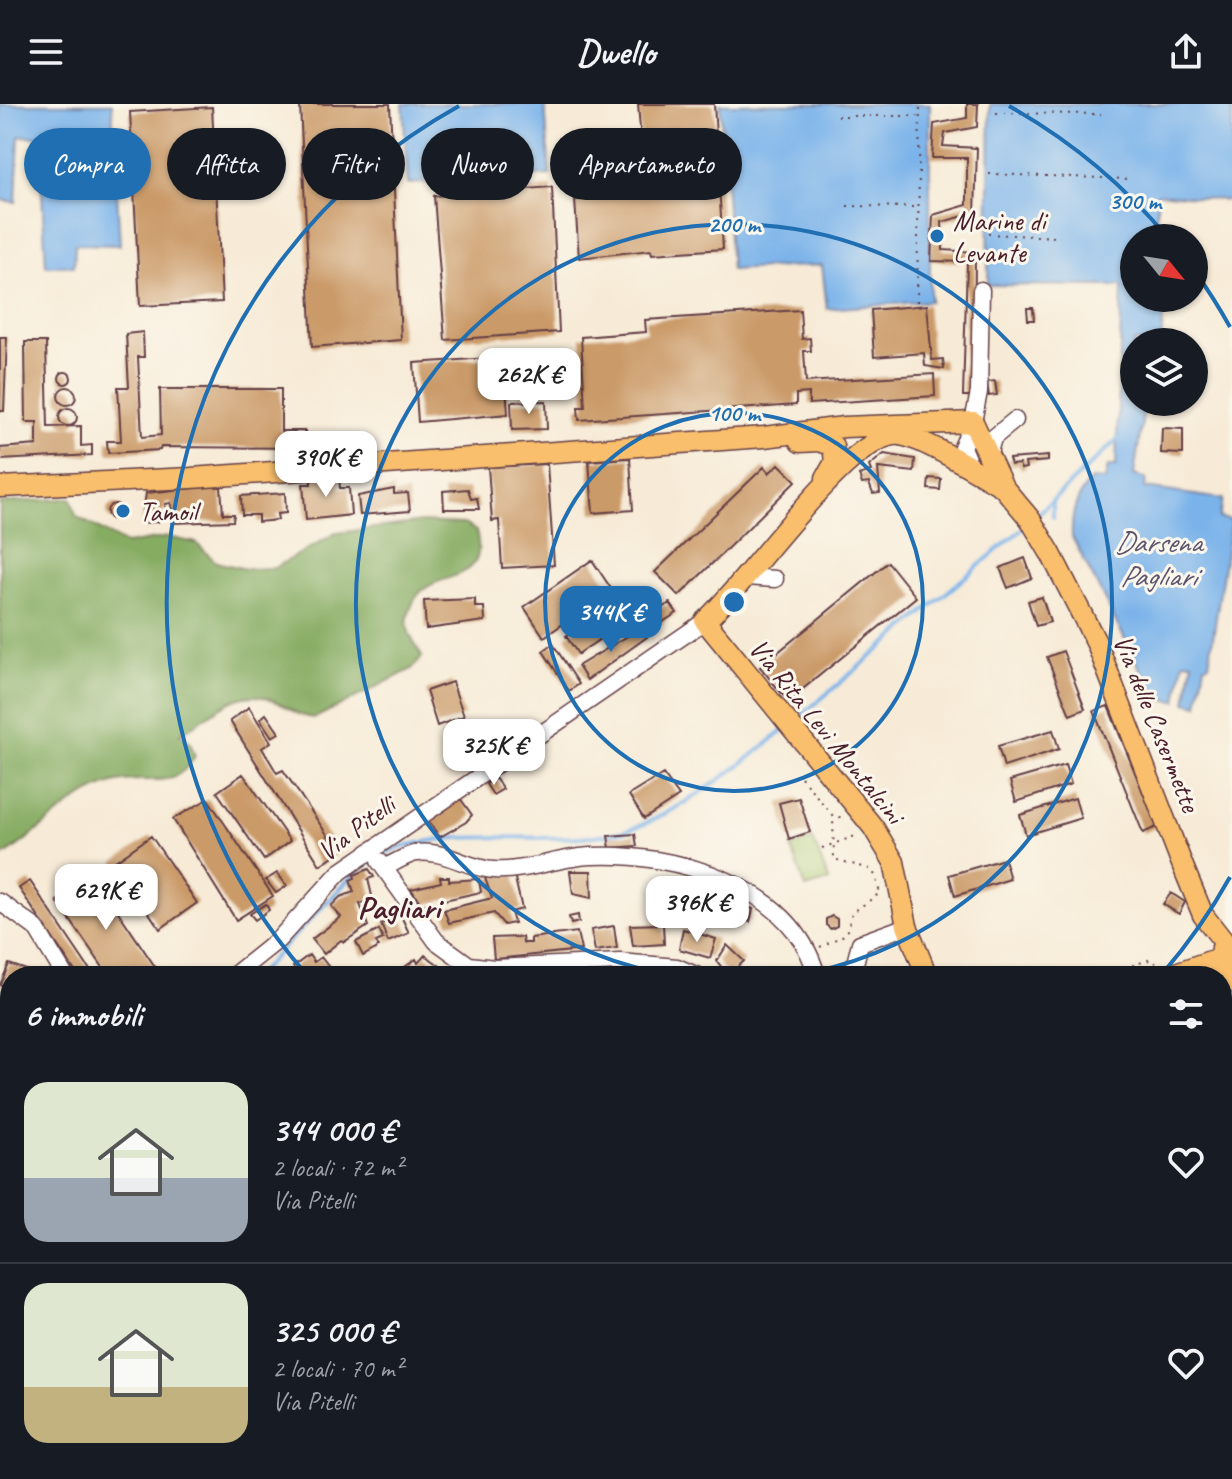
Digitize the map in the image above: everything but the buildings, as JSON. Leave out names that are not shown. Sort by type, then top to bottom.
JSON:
[{"type":"main road","points":[[0,487],[207,477],[764,437],[844,427],[973,422],[985,441],[979,461]]},
{"type":"main road","name":"Via Pitelli","points":[[705,621],[844,465],[893,436],[979,461]]},
{"type":"main road","name":"Via Pitelli","points":[[764,437],[766,442],[772,443],[819,441],[833,446],[836,458],[816,494]]},
{"type":"main road","name":"Via delle Casermette","points":[[979,461],[1033,524],[1097,644],[1203,915],[1225,946],[1224,966]]},
{"type":"main road","name":"Via Rita Levi Montalcini","points":[[705,621],[790,725],[894,862],[907,926],[923,966]]},
{"type":"main road","points":[[1177,966],[1225,946]]},
{"type":"street","points":[[979,461],[993,438],[1015,420],[973,422],[979,392],[981,290]]},
{"type":"street","points":[[747,577],[775,579]]},
{"type":"street","name":"Via Pitelli","points":[[246,966],[278,940],[340,872],[377,858],[705,621]]},
{"type":"street","points":[[478,966],[469,965],[436,941],[377,858],[420,852],[492,870],[590,856],[639,859],[697,870],[730,880],[771,906],[794,932],[812,966]]},
{"type":"street","points":[[0,902],[36,928],[59,966]]},
{"type":"street","points":[[854,966],[860,943],[907,926]]},
{"type":"street","points":[[537,966],[620,962],[666,966]]},
{"type":"path","points":[[917,302],[920,104]]},
{"type":"path","points":[[996,113],[1101,114]]},
{"type":"path","points":[[837,116],[920,116]]},
{"type":"path","points":[[989,174],[1129,179]]},
{"type":"path","points":[[847,206],[919,207]]},
{"type":"path","points":[[988,234],[1060,237]]},
{"type":"path","points":[[801,777],[833,816],[836,862],[851,863],[874,873],[880,893],[852,913],[846,934],[840,939],[821,947],[813,946]]},
{"type":"path","points":[[833,816],[864,822]]},
{"type":"path","points":[[822,848],[864,822]]},
{"type":"path","points":[[1131,966],[1148,960],[1157,966]]},
{"type":"green space","points":[[71,498],[76,516],[126,544],[168,537],[196,543],[216,562],[246,569],[274,568],[336,533],[422,522],[464,524],[476,531],[478,550],[475,562],[467,570],[431,585],[420,593],[412,605],[408,629],[422,657],[412,669],[315,718],[261,697],[236,699],[179,734],[190,742],[195,756],[178,775],[168,779],[113,783],[98,789],[69,806],[0,858],[0,503]]},
{"type":"green space","points":[[813,839],[829,881],[806,888],[791,847]]},
{"type":"water","points":[[0,104],[112,104],[113,128],[24,128],[24,136],[19,136],[16,202],[1,200]]},
{"type":"water","points":[[403,104],[545,104],[550,175],[534,176],[534,128],[421,128],[421,183],[408,184]]},
{"type":"water","points":[[720,104],[930,104],[930,301],[827,309],[822,265],[731,270],[726,200],[742,200],[742,128],[722,128]]},
{"type":"water","points":[[990,104],[1232,104],[1232,201],[1158,193],[1156,224],[1120,224],[1120,286],[988,285]]},
{"type":"water","points":[[42,200],[117,200],[120,245],[75,244],[74,266],[46,266]]},
{"type":"water","points":[[1121,312],[1164,312],[1162,328],[1121,328]]},
{"type":"water","name":"Darsena Pagliari","points":[[1120,346],[1120,416],[1143,416],[1134,475],[1146,479],[1145,488],[1223,499],[1219,518],[1231,520],[1209,664],[1205,665],[1198,705],[1186,702],[1193,662],[1184,661],[1177,701],[1156,699],[1072,537],[1072,520],[1082,493],[1091,479],[1105,480],[1108,466],[1116,466]]},
{"type":"waterway","points":[[1037,515],[1120,437]]},
{"type":"waterway","points":[[1053,502],[1053,517]]},
{"type":"waterway","points":[[796,720],[1028,524]]},
{"type":"waterway","points":[[380,855],[408,845],[437,840],[587,837],[636,827],[705,790],[786,728]]},
{"type":"waterway","points":[[266,966],[356,872],[373,860]]},
{"type":"place","name":"Marine di Levante","points":[[937,236]]},
{"type":"place","name":"Tamoil","points":[[123,511]]},
{"type":"district","name":"Pagliari","points":[[399,907]]}]
